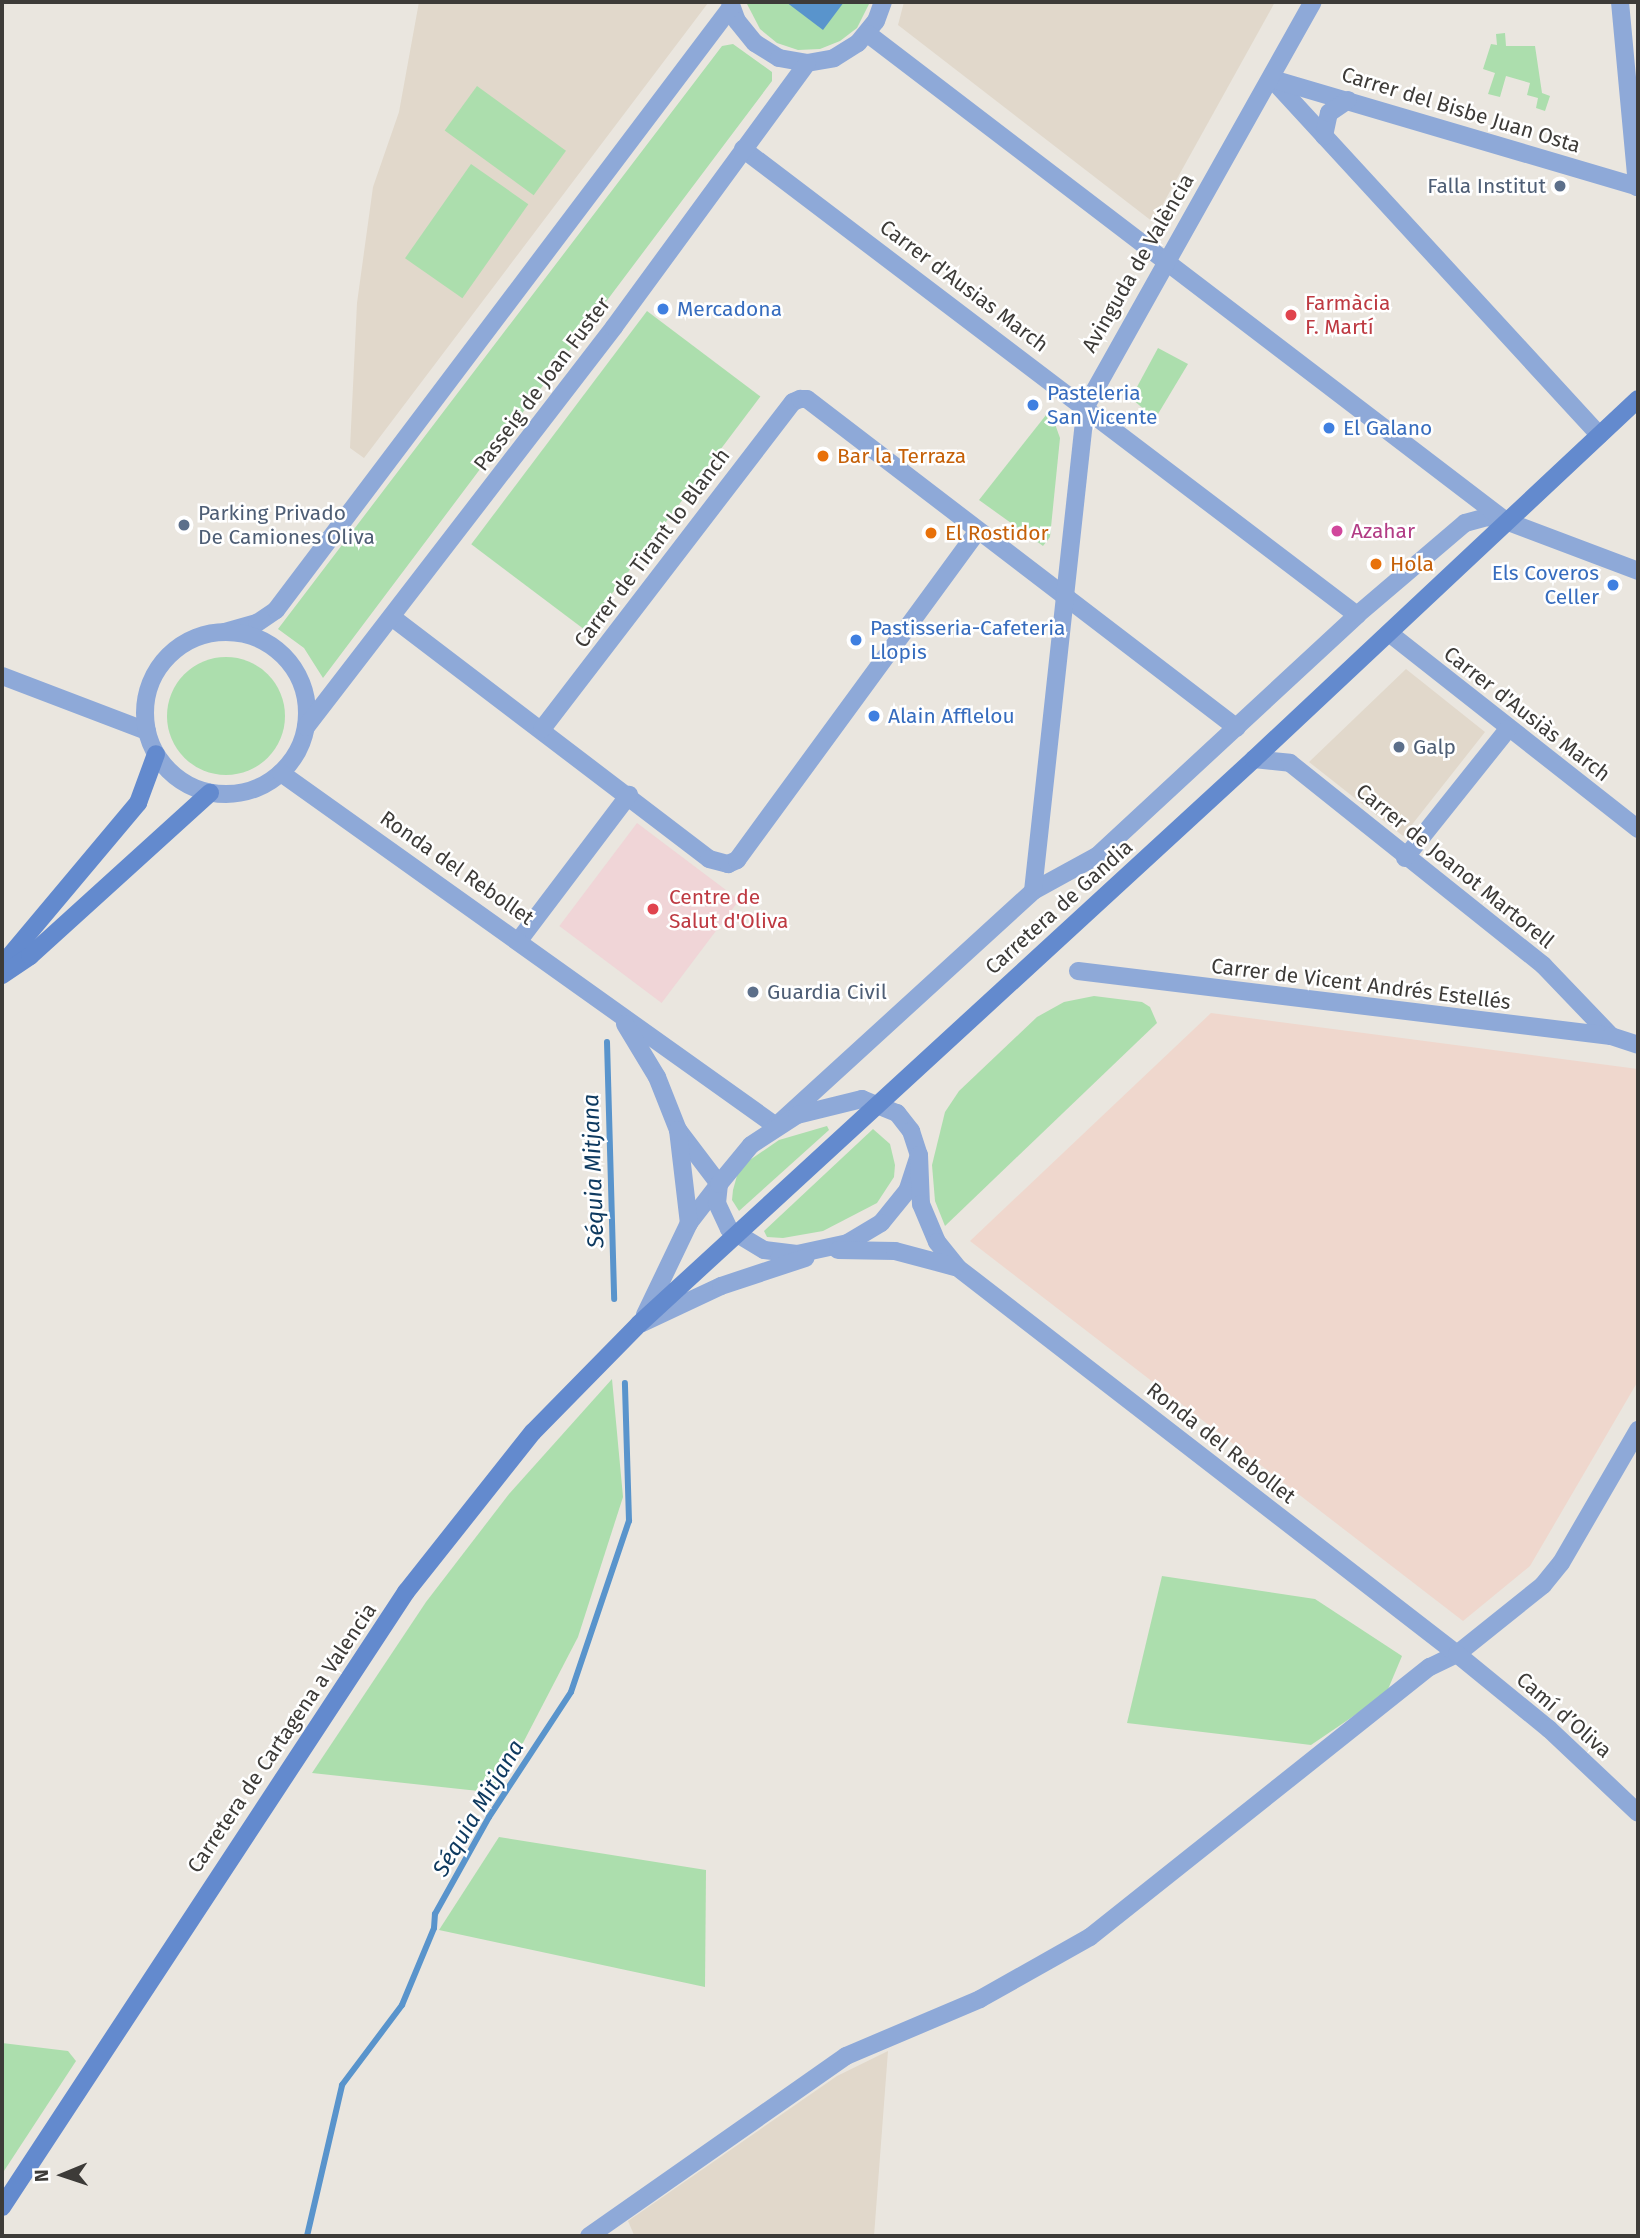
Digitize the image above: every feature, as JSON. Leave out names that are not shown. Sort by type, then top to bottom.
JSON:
[{"type":"main road","name":"Carretera de Gandia","points":[[639,1324],[1254,759],[1638,399]]},
{"type":"main road","points":[[2,965],[138,803],[156,754]]},
{"type":"main road","points":[[2,975],[30,956],[210,793]]},
{"type":"main road","name":"Carretera de Cartagena a Valencia","points":[[2,2207],[439,1546],[533,1432],[639,1324]]},
{"type":"street","points":[[225,632],[248,635],[287,660],[306,703],[306,727],[301,744],[281,773],[260,787],[236,794],[210,793],[188,786],[156,754],[147,731],[145,707],[150,684],[162,663],[190,641],[257,623],[276,610],[731,4],[755,43],[779,58],[807,63],[834,58],[868,34],[883,2]]},
{"type":"street","name":"Avinguda de València","points":[[1033,891],[1086,406],[1313,2]]},
{"type":"street","points":[[1620,2],[1638,187]]},
{"type":"street","points":[[868,34],[1166,260],[1486,510],[1506,521],[1638,572]]},
{"type":"street","name":"Passeig de Joan Fuster","points":[[306,727],[393,618],[807,63]]},
{"type":"street","points":[[1271,78],[1599,435]]},
{"type":"street","name":"Carrer del Bisbe Juan Osta","points":[[1271,78],[1638,187]]},
{"type":"street","points":[[1324,136],[1329,113],[1348,100]]},
{"type":"street","name":"Carrer d'Ausias March","points":[[743,149],[1086,406],[1357,615]]},
{"type":"street","name":"Carrer de Tirant lo Blanch","points":[[542,729],[793,402],[800,398],[978,531]]},
{"type":"street","name":"Carretera de Gandia","points":[[1033,891],[1097,856],[1357,615],[1465,523],[1486,510]]},
{"type":"street","points":[[393,618],[629,795],[709,859],[723,865],[737,860],[978,531],[1237,728]]},
{"type":"street","name":"Carrer d'Ausiàs March","points":[[1389,633],[1638,830]]},
{"type":"street","points":[[2,676],[147,731]]},
{"type":"street","points":[[1405,858],[1508,729]]},
{"type":"street","name":"Carrer de Joanot Martorell","points":[[1254,759],[1290,763],[1405,858],[1543,965],[1611,1036]]},
{"type":"street","name":"Ronda del Rebollet","points":[[281,773],[520,939],[776,1126]]},
{"type":"street","points":[[520,939],[629,795]]},
{"type":"street","points":[[639,1324],[677,1255],[689,1223],[751,1145],[776,1126],[1033,891]]},
{"type":"street","name":"Carrer de Vicent Andrés Estellés","points":[[1078,971],[1611,1036],[1638,1045]]},
{"type":"street","name":"Ronda del Rebollet","points":[[605,1003],[639,1043],[678,1130],[719,1184]]},
{"type":"street","points":[[639,1324],[721,1286],[848,1243],[881,1223],[907,1191],[919,1155],[904,1121],[879,1103],[839,1101],[776,1126]]},
{"type":"street","points":[[678,1130],[689,1223]]},
{"type":"street","name":"Ronda del Rebollet","points":[[919,1155],[921,1205],[937,1242],[958,1268],[1457,1654]]},
{"type":"street","points":[[719,1184],[720,1213],[736,1235]]},
{"type":"street","name":"Ronda del Rebollet","points":[[736,1235],[772,1253],[895,1251],[958,1268]]},
{"type":"street","points":[[589,2236],[846,2056],[980,1999],[1090,1937],[1430,1667],[1457,1654],[1523,1604],[1561,1563],[1638,1430]]},
{"type":"street","name":"Camí d’Oliva","points":[[1457,1654],[1549,1729],[1638,1814]]},
{"type":"shaded area","points":[[419,2],[708,3],[364,458],[350,448],[357,303],[373,187],[399,112]]},
{"type":"shaded area","points":[[904,2],[1275,2],[1153,222],[898,25]]},
{"type":"shaded area","name":"Galp","points":[[1406,669],[1485,732],[1403,836],[1309,762]]},
{"type":"shaded area","name":"Centre de Salut d'Oliva","points":[[637,823],[739,900],[662,1003],[559,926]]},
{"type":"shaded area","points":[[1211,1013],[1638,1069],[1638,1381],[1530,1566],[1463,1621],[970,1241]]},
{"type":"shaded area","points":[[888,2051],[874,2236],[634,2235],[628,2221],[837,2076]]},
{"type":"green space","points":[[746,2],[870,2],[857,28],[840,41],[820,49],[798,50],[777,43],[760,29]]},
{"type":"green space","points":[[1505,33],[1506,46],[1535,46],[1542,93],[1550,96],[1545,111],[1536,108],[1538,98],[1527,95],[1530,83],[1506,76],[1500,97],[1488,94],[1495,73],[1483,69],[1491,44],[1497,45],[1496,34]]},
{"type":"green space","points":[[733,44],[772,72],[772,81],[323,678],[304,648],[278,629],[722,46]]},
{"type":"green space","points":[[477,86],[566,151],[534,195],[445,130]]},
{"type":"green space","points":[[471,164],[528,204],[462,298],[405,258]]},
{"type":"green space","points":[[647,311],[760,396],[585,630],[471,544]]},
{"type":"green space","points":[[1158,348],[1188,364],[1155,419],[1131,398]]},
{"type":"green space","points":[[1050,410],[1060,438],[1050,537],[1043,546],[979,500]]},
{"type":"green space","points":[[226,657],[248,662],[268,674],[280,694],[285,716],[280,738],[268,758],[248,770],[226,775],[204,770],[184,758],[172,738],[167,716],[172,694],[184,674],[204,662]]},
{"type":"green space","points":[[1094,996],[1142,1002],[1150,1007],[1157,1023],[945,1226],[935,1201],[932,1165],[945,1112],[959,1091],[1037,1017],[1064,1002]]},
{"type":"green space","points":[[827,1126],[829,1130],[739,1211],[732,1200],[733,1190],[738,1172],[747,1162],[779,1140]]},
{"type":"green space","points":[[873,1129],[890,1144],[895,1165],[894,1177],[877,1203],[823,1231],[783,1238],[767,1237],[764,1231]]},
{"type":"green space","points":[[612,1379],[623,1497],[578,1637],[497,1793],[312,1773],[426,1602],[509,1494]]},
{"type":"green space","points":[[1162,1576],[1315,1599],[1402,1656],[1386,1694],[1311,1745],[1127,1723]]},
{"type":"green space","points":[[499,1837],[706,1870],[705,1987],[439,1930]]},
{"type":"green space","points":[[2,2043],[68,2051],[76,2061],[2,2174]]},
{"type":"water","points":[[786,2],[844,2],[823,30]]},
{"type":"waterway","name":"Séquia Mitjana","points":[[607,1042],[614,1299]]},
{"type":"waterway","name":"Séquia Mitjana","points":[[307,2236],[342,2085],[402,2005],[434,1928],[435,1914],[489,1817],[571,1692],[629,1521],[625,1383]]},
{"type":"place","name":"Falla Institut","points":[[1560,186]]},
{"type":"place","name":"Mercadona","points":[[663,309]]},
{"type":"place","name":"Farmàcia F. Martí","points":[[1291,315]]},
{"type":"place","name":"Pasteleria San Vicente","points":[[1033,405]]},
{"type":"place","name":"El Galano","points":[[1329,428]]},
{"type":"place","name":"Bar la Terraza","points":[[823,456]]},
{"type":"place","name":"Parking Privado De Camiones Oliva","points":[[184,525]]},
{"type":"place","name":"Azahar","points":[[1337,531]]},
{"type":"place","name":"El Rostidor","points":[[931,533]]},
{"type":"place","name":"Hola","points":[[1376,564]]},
{"type":"place","name":"Els Coveros Celler","points":[[1613,585]]},
{"type":"place","name":"Pastisseria-Cafeteria Llopis","points":[[856,640]]},
{"type":"place","name":"Alain Afflelou","points":[[874,716]]},
{"type":"place","name":"Galp","points":[[1399,747]]},
{"type":"place","name":"Centre de Salut d'Oliva","points":[[653,909]]},
{"type":"place","name":"Guardia Civil","points":[[753,992]]}]
